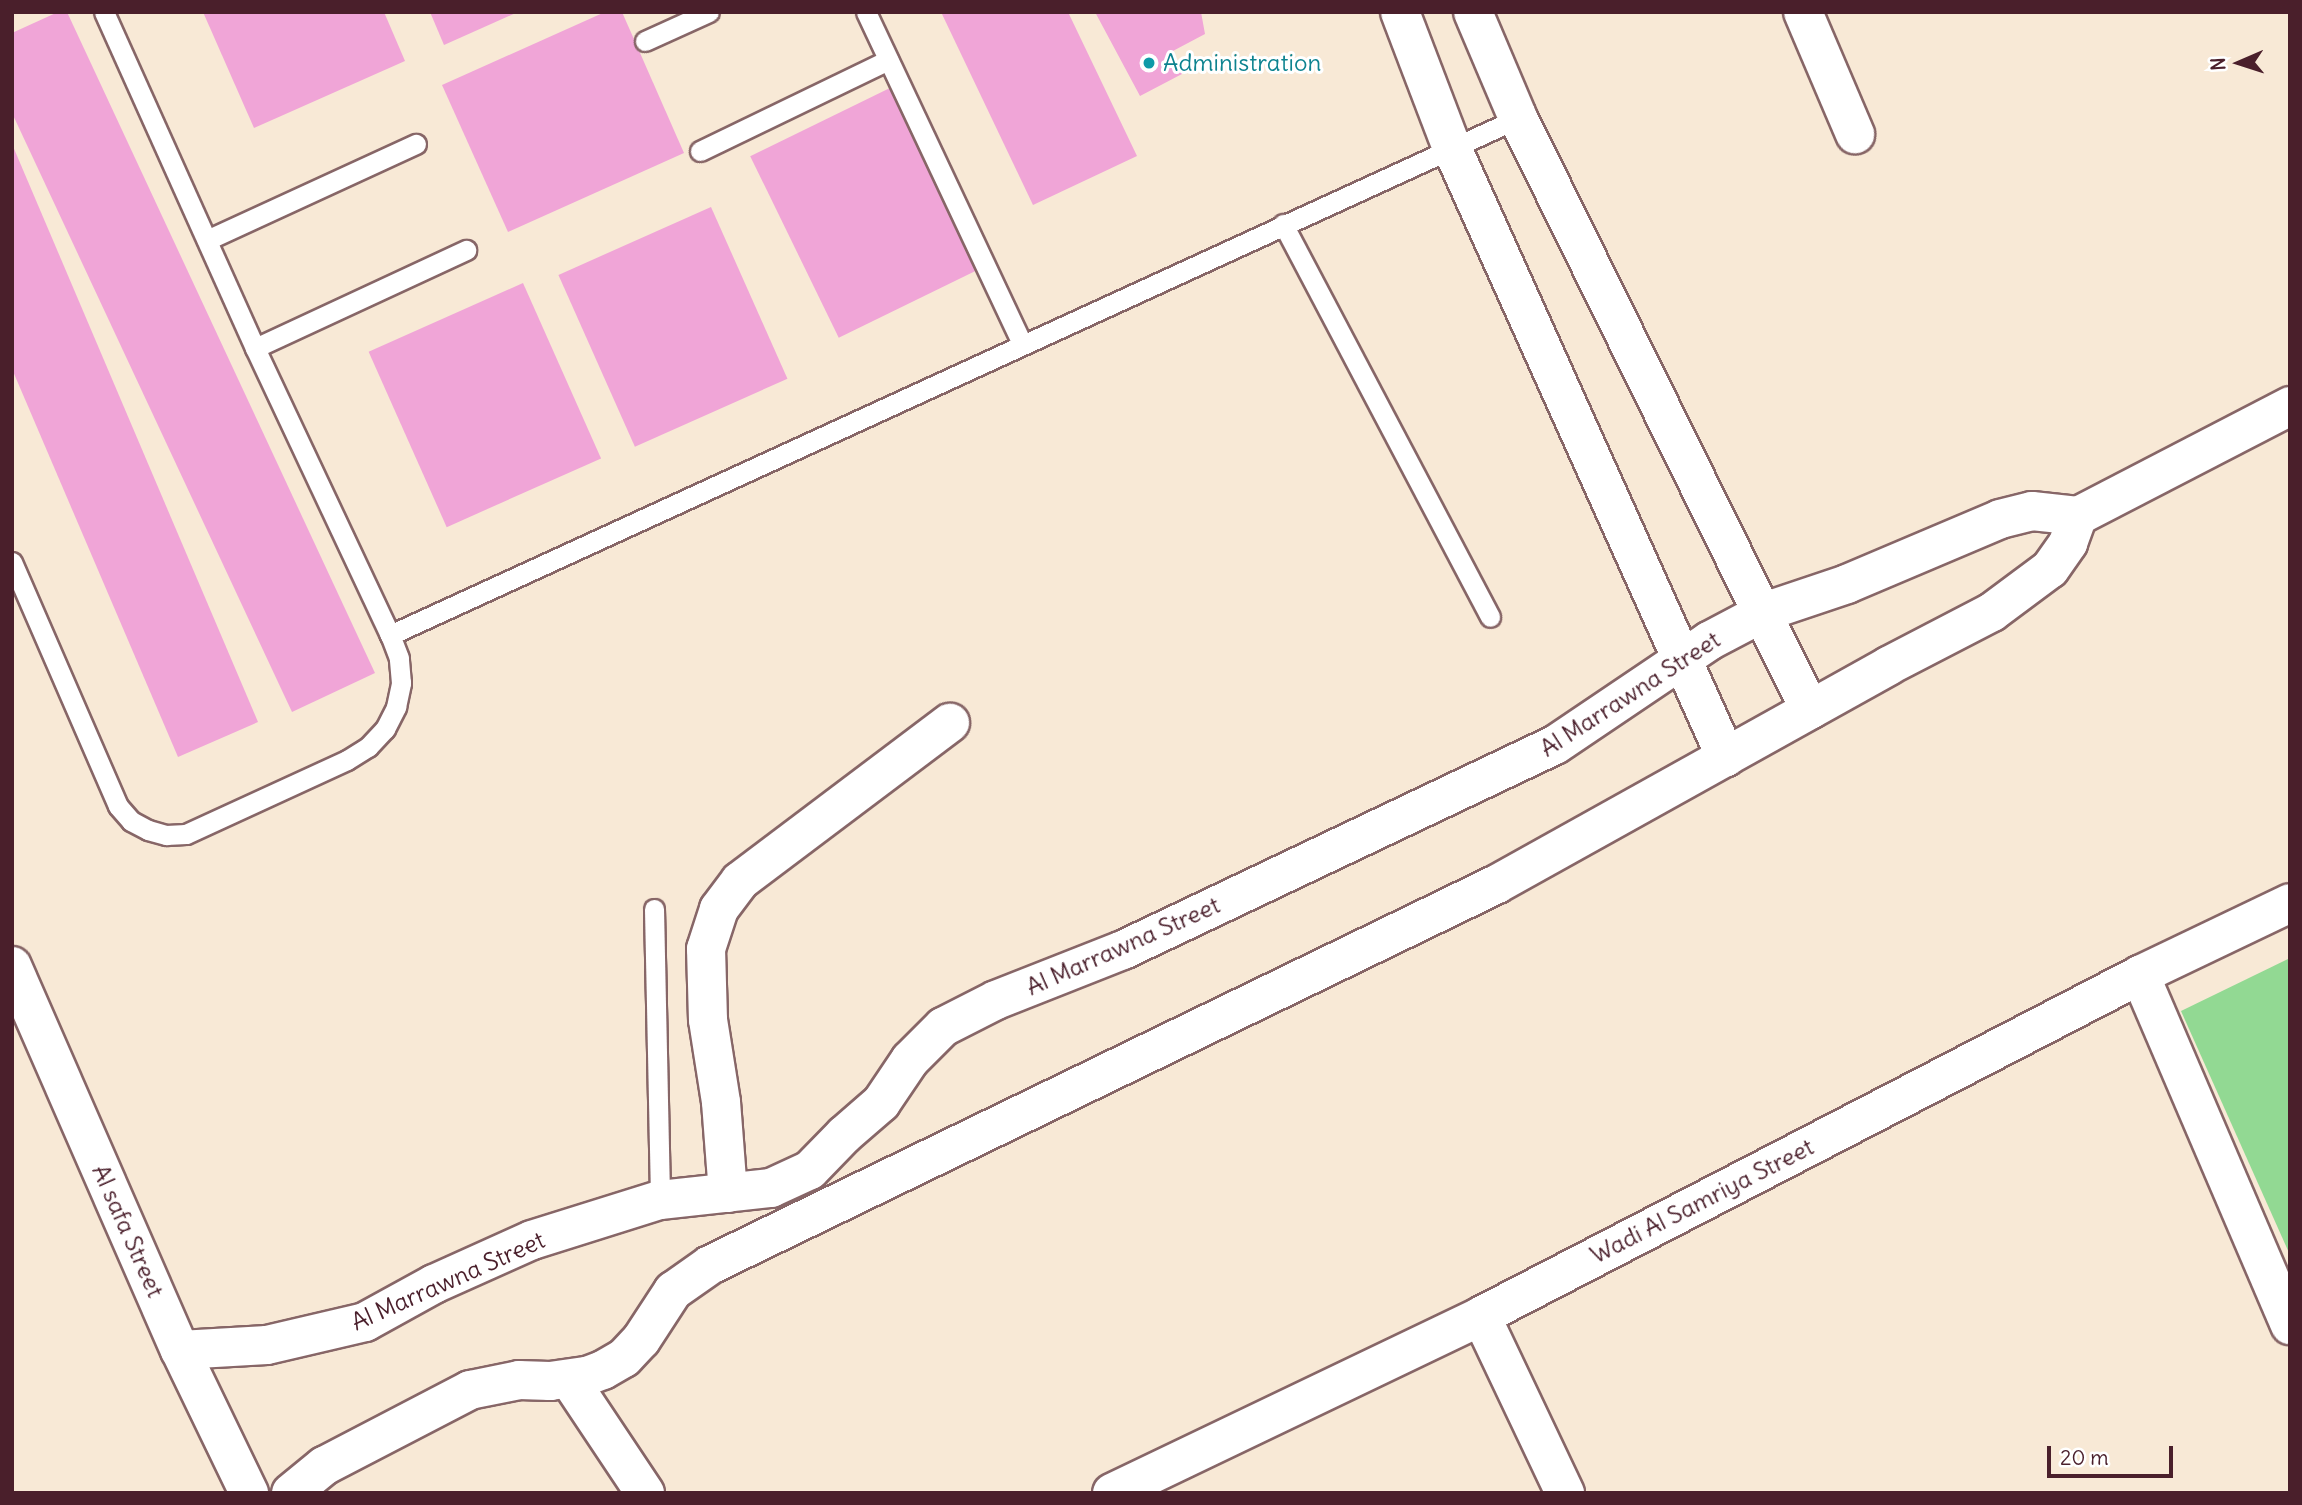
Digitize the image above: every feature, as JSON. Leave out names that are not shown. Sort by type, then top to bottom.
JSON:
[{"type":"street","points":[[1400,12],[1452,148],[1680,661],[1726,757]]},
{"type":"street","points":[[1473,12],[1518,118],[1810,710]]},
{"type":"street","points":[[1803,12],[1855,134]]},
{"type":"street","points":[[291,1493],[324,1466],[470,1390],[519,1380],[587,1377],[624,1358],[641,1340],[673,1291],[710,1265],[1497,884],[1992,612],[2050,569],[2068,543],[2078,516],[2290,406]]},
{"type":"street","name":"Al Marrawna Street","points":[[180,1350],[267,1345],[365,1322],[434,1284],[532,1240],[660,1200],[771,1188],[810,1170],[844,1135],[881,1103],[910,1060],[943,1027],[996,1000],[1123,950],[1555,745],[1709,641],[1764,612],[1847,583],[2000,519],[2032,511],[2078,516]]},
{"type":"street","points":[[728,1193],[721,1102],[708,1020],[706,961],[706,949],[719,909],[740,881],[950,723]]},
{"type":"street","name":"Wadi Al Samriya Street","points":[[1112,1493],[1480,1315],[2140,975],[2290,903]]},
{"type":"street","name":"Al safa Street","points":[[12,966],[180,1350],[249,1493]]},
{"type":"street","points":[[2140,975],[2290,1325]]},
{"type":"street","points":[[1480,1315],[1565,1493]]},
{"type":"street","points":[[569,1379],[645,1493]]},
{"type":"lane","points":[[12,562],[118,806],[131,821],[148,831],[166,835],[186,834],[204,828],[368,747],[385,729],[396,707],[401,683],[399,658],[390,635],[255,348],[104,12]]},
{"type":"lane","points":[[645,41],[709,12]]},
{"type":"lane","points":[[866,12],[1022,344]]},
{"type":"lane","points":[[700,151],[888,60]]},
{"type":"lane","points":[[390,635],[1518,118]]},
{"type":"lane","points":[[207,240],[416,145]]},
{"type":"lane","points":[[1283,224],[1490,617]]},
{"type":"lane","points":[[255,348],[467,250]]},
{"type":"lane","points":[[654,909],[660,1200]]},
{"type":"green space","points":[[2290,958],[2290,1255],[2181,1011]]},
{"type":"building","points":[[58,12],[67,12],[375,673],[292,712],[12,113],[12,33]]},
{"type":"building","points":[[203,12],[384,12],[405,61],[254,128]]},
{"type":"building","points":[[430,12],[518,12],[444,45]]},
{"type":"building","points":[[605,12],[622,12],[684,153],[508,232],[442,85]]},
{"type":"building","points":[[941,12],[1068,12],[1137,156],[1033,205]]},
{"type":"building","name":"Administration","points":[[1095,12],[1201,12],[1205,34],[1171,52],[1182,74],[1140,96]]},
{"type":"building","points":[[894,86],[983,268],[839,338],[750,156]]},
{"type":"building","points":[[12,144],[258,722],[178,757],[12,369]]},
{"type":"building","points":[[711,207],[787,379],[635,447],[558,275]]},
{"type":"building","points":[[523,283],[601,458],[447,527],[369,352]]},
{"type":"place","name":"Administration","points":[[1149,63]]}]
